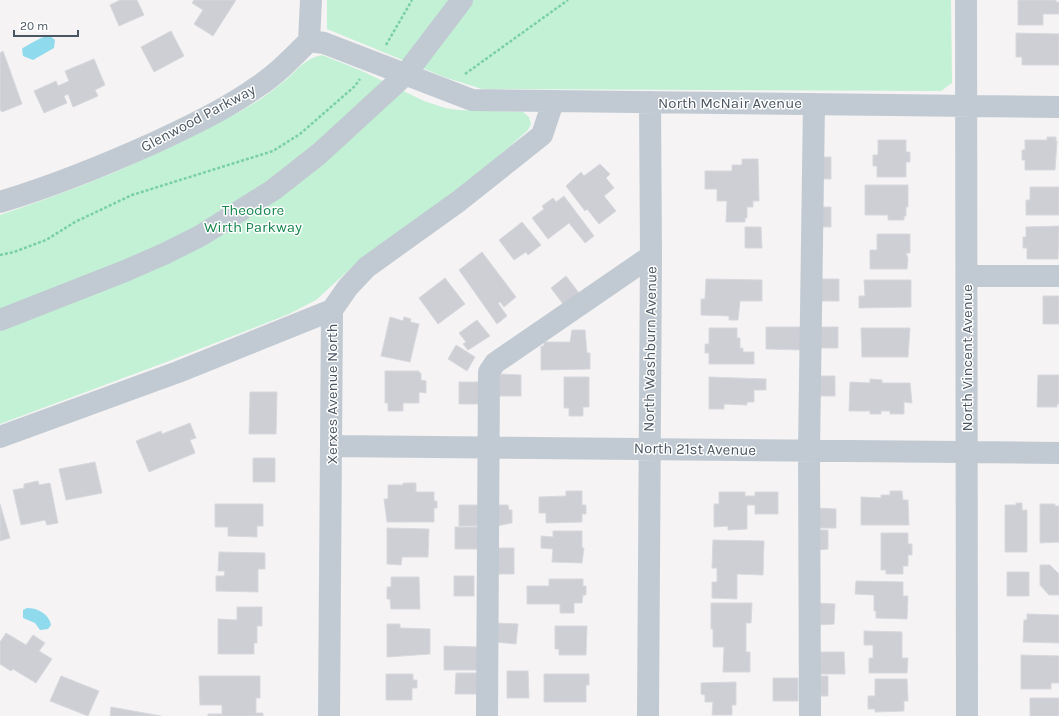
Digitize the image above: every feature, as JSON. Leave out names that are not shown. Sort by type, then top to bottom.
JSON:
[{"type":"street","points":[[311,0],[309,41],[324,43],[405,75]]},
{"type":"street","points":[[0,320],[125,272],[200,236],[273,190],[319,154],[405,75],[462,0]]},
{"type":"street","name":"North Vincent Avenue","points":[[966,0],[967,716]]},
{"type":"street","name":"Glenwood Parkway","points":[[0,202],[87,172],[217,112],[258,87],[286,64],[309,41]]},
{"type":"street","name":"North McNair Avenue","points":[[405,75],[472,100],[1059,107]]},
{"type":"street","name":"Xerxes Avenue North","points":[[330,716],[332,310],[348,287],[367,267],[460,201],[542,135],[553,102]]},
{"type":"street","name":"North Washburn Avenue","points":[[648,716],[651,256],[650,102]]},
{"type":"street","points":[[810,716],[809,451],[814,104]]},
{"type":"street","points":[[487,716],[489,372],[495,363],[651,256]]},
{"type":"street","points":[[967,276],[1059,276]]},
{"type":"street","points":[[0,437],[178,372],[332,310]]},
{"type":"street","name":"North 21st Avenue","points":[[331,446],[1059,453]]},
{"type":"path","points":[[0,255],[14,252],[46,240],[75,222],[132,195],[257,156],[286,144],[354,86],[387,42],[412,0]]},
{"type":"path","points":[[438,88],[466,74],[568,0]]},
{"type":"green space","points":[[327,0],[951,0],[952,83],[941,91],[482,89],[444,77],[327,29]]},
{"type":"green space","name":"Theodore Wirth Parkway","points":[[322,55],[362,71],[424,101],[445,108],[458,110],[523,112],[529,117],[531,124],[528,130],[507,149],[453,194],[351,268],[316,300],[289,314],[169,361],[0,424],[0,215],[113,173],[195,135],[256,102],[288,78],[311,58]]},
{"type":"water","points":[[49,35],[55,40],[54,48],[33,60],[23,56],[22,49]]},
{"type":"water","points":[[27,608],[39,610],[48,618],[51,625],[48,629],[40,630],[35,623],[23,618],[23,610]]},
{"type":"building","points":[[120,0],[137,0],[144,15],[119,26],[110,5]]},
{"type":"building","points":[[194,0],[236,0],[213,36],[194,24],[203,10],[192,3]]},
{"type":"building","points":[[1018,0],[1056,0],[1056,2],[1059,2],[1059,14],[1043,14],[1043,25],[1018,25]]},
{"type":"building","points":[[171,31],[184,56],[154,72],[141,47]]},
{"type":"building","points":[[1016,33],[1059,34],[1059,65],[1022,65],[1022,57],[1016,57]]},
{"type":"building","points":[[3,51],[22,104],[2,112],[0,110],[0,53]]},
{"type":"building","points":[[94,59],[105,85],[95,90],[98,96],[73,107],[68,94],[64,96],[67,103],[44,113],[34,91],[56,81],[58,86],[69,81],[65,71]]},
{"type":"building","points":[[1047,137],[1056,137],[1057,141],[1055,170],[1025,170],[1025,160],[1022,160],[1022,150],[1025,150],[1025,140],[1047,140]]},
{"type":"building","points":[[878,140],[906,140],[906,152],[910,152],[910,162],[906,162],[906,177],[877,177],[877,166],[873,166],[873,155],[878,155]]},
{"type":"building","points":[[818,157],[831,157],[831,179],[818,179]]},
{"type":"building","points":[[742,159],[758,159],[759,201],[753,201],[753,207],[747,207],[747,218],[745,218],[745,222],[726,222],[727,201],[717,201],[717,189],[705,189],[705,171],[732,171],[732,165],[742,165]]},
{"type":"building","points":[[600,164],[610,174],[606,178],[614,188],[604,196],[616,211],[599,224],[587,209],[585,211],[566,186],[581,172],[584,176]]},
{"type":"building","points":[[865,185],[908,185],[908,207],[906,207],[906,216],[904,216],[904,220],[888,220],[888,215],[865,215]]},
{"type":"building","points":[[1030,187],[1059,187],[1059,215],[1026,215],[1026,200],[1030,200]]},
{"type":"building","points":[[564,196],[594,236],[585,243],[569,223],[548,239],[532,218],[544,209],[542,206],[553,198],[556,202]]},
{"type":"building","points":[[819,207],[831,207],[831,227],[819,227]]},
{"type":"building","points":[[522,222],[541,245],[528,255],[526,252],[514,260],[499,240]]},
{"type":"building","points":[[1059,226],[1058,259],[1027,259],[1027,248],[1023,248],[1023,237],[1026,237],[1026,227]]},
{"type":"building","points":[[745,227],[761,227],[762,248],[745,248]]},
{"type":"building","points":[[877,234],[910,234],[910,253],[906,253],[908,258],[907,269],[870,269],[870,250],[877,250]]},
{"type":"building","points":[[482,252],[516,297],[504,307],[500,302],[498,303],[507,316],[497,324],[459,270]]},
{"type":"building","points":[[566,276],[579,293],[563,304],[551,288]]},
{"type":"building","points":[[445,278],[465,304],[438,324],[419,298]]},
{"type":"building","points":[[706,279],[762,280],[762,301],[740,301],[738,320],[729,320],[729,316],[701,315],[701,299],[705,299]]},
{"type":"building","points":[[817,279],[839,279],[839,301],[817,301]]},
{"type":"building","points":[[864,280],[911,280],[911,307],[859,308],[859,296],[865,296]]},
{"type":"building","points":[[1043,296],[1059,296],[1059,324],[1043,324]]},
{"type":"building","points":[[390,317],[403,321],[404,317],[411,319],[410,322],[419,324],[410,362],[381,356]]},
{"type":"building","points":[[477,320],[490,336],[468,350],[463,344],[466,342],[459,333]]},
{"type":"building","points":[[766,327],[802,327],[802,350],[766,349]]},
{"type":"building","points":[[817,327],[838,327],[838,348],[817,348]]},
{"type":"building","points":[[709,328],[737,328],[737,338],[740,338],[740,348],[743,348],[743,352],[754,352],[754,364],[709,364],[709,353],[705,353],[705,344],[709,344]]},
{"type":"building","points":[[861,328],[910,328],[908,357],[862,357]]},
{"type":"building","points":[[572,330],[585,330],[587,353],[590,353],[590,369],[541,370],[541,346],[544,346],[544,342],[570,342]]},
{"type":"building","points":[[456,345],[475,357],[467,371],[448,359]]},
{"type":"building","points":[[385,371],[419,371],[419,373],[421,373],[421,380],[426,381],[426,393],[419,392],[419,403],[403,403],[403,411],[388,411],[388,403],[385,403]]},
{"type":"building","points":[[500,374],[521,375],[521,396],[499,396]]},
{"type":"building","points":[[1038,375],[1059,375],[1059,404],[1057,404],[1057,407],[1037,407]]},
{"type":"building","points":[[817,376],[835,376],[835,396],[818,396]]},
{"type":"building","points":[[564,377],[589,377],[589,407],[583,407],[583,416],[569,416],[569,408],[564,408]]},
{"type":"building","points":[[709,377],[766,379],[766,390],[754,390],[754,402],[747,402],[747,405],[724,404],[724,409],[709,409]]},
{"type":"building","points":[[870,379],[882,380],[882,383],[910,383],[912,403],[904,402],[904,414],[890,414],[890,411],[881,411],[881,414],[870,414],[870,411],[849,411],[850,382],[870,383]]},
{"type":"building","points":[[459,382],[481,382],[481,404],[459,404]]},
{"type":"building","points":[[250,392],[277,392],[276,434],[249,434]]},
{"type":"building","points":[[190,423],[196,438],[190,440],[195,453],[149,472],[136,441],[161,431],[162,434]]},
{"type":"building","points":[[253,458],[275,458],[275,482],[253,482]]},
{"type":"building","points":[[95,462],[102,493],[66,500],[59,469]]},
{"type":"building","points":[[38,481],[39,485],[50,483],[58,523],[47,525],[45,520],[21,525],[13,490],[24,488],[24,484]]},
{"type":"building","points":[[403,483],[416,483],[416,492],[434,492],[434,501],[437,501],[437,508],[434,508],[434,522],[387,522],[384,499],[388,499],[388,485],[403,485]]},
{"type":"building","points":[[566,491],[582,491],[582,505],[586,505],[586,514],[582,514],[582,522],[546,523],[546,513],[539,513],[539,497],[566,496]]},
{"type":"building","points":[[890,491],[902,491],[903,500],[908,500],[909,525],[861,525],[861,497],[881,498],[881,495],[890,495]]},
{"type":"building","points":[[719,492],[745,492],[745,496],[755,496],[755,492],[778,492],[778,514],[755,514],[755,505],[747,505],[747,529],[728,530],[728,526],[714,527],[714,504],[719,504]]},
{"type":"building","points":[[1016,503],[1022,503],[1022,510],[1027,510],[1027,552],[1005,552],[1005,505],[1016,505]]},
{"type":"building","points":[[0,504],[10,538],[0,541]]},
{"type":"building","points":[[215,504],[263,504],[263,526],[257,526],[257,537],[228,536],[228,527],[215,527]]},
{"type":"building","points":[[1040,504],[1055,504],[1055,506],[1059,506],[1059,542],[1040,543]]},
{"type":"building","points":[[459,505],[479,505],[479,526],[459,526]]},
{"type":"building","points":[[496,505],[508,505],[509,510],[512,510],[512,523],[496,526]]},
{"type":"building","points":[[816,508],[836,509],[836,528],[815,528]]},
{"type":"building","points":[[455,527],[479,527],[479,549],[455,549]]},
{"type":"building","points":[[387,528],[429,529],[428,557],[402,557],[401,565],[387,564]]},
{"type":"building","points":[[816,530],[828,530],[828,549],[816,550]]},
{"type":"building","points":[[553,531],[582,531],[582,548],[584,548],[582,563],[552,562],[553,549],[541,548],[541,536],[553,537]]},
{"type":"building","points":[[881,533],[908,533],[908,544],[912,544],[912,555],[908,555],[908,566],[903,566],[903,574],[886,574],[886,570],[881,570]]},
{"type":"building","points":[[713,540],[764,541],[763,575],[737,574],[737,599],[712,598],[712,582],[717,582],[717,568],[712,568]]},
{"type":"building","points":[[495,548],[514,548],[514,574],[495,574]]},
{"type":"building","points":[[219,552],[265,553],[265,569],[258,569],[258,592],[216,591],[216,576],[224,576],[225,571],[218,571]]},
{"type":"building","points":[[1040,565],[1050,565],[1059,574],[1059,595],[1049,595],[1040,585]]},
{"type":"building","points":[[1007,572],[1029,572],[1029,596],[1007,596]]},
{"type":"building","points":[[454,576],[474,576],[474,596],[454,596]]},
{"type":"building","points":[[391,577],[419,577],[420,609],[391,609],[390,599],[387,599],[387,587],[391,587]]},
{"type":"building","points":[[549,579],[583,579],[583,586],[586,586],[586,595],[583,595],[582,603],[574,603],[574,613],[560,613],[560,604],[527,604],[527,586],[549,586]]},
{"type":"building","points":[[856,581],[903,582],[903,596],[908,596],[907,619],[876,618],[876,611],[874,611],[874,595],[855,594]]},
{"type":"building","points":[[711,603],[752,603],[751,623],[746,623],[746,652],[750,652],[750,672],[723,672],[724,647],[713,647]]},
{"type":"building","points":[[815,603],[835,604],[834,624],[815,625]]},
{"type":"building","points":[[237,607],[262,607],[262,626],[257,626],[257,643],[254,643],[254,654],[218,654],[218,619],[237,620]]},
{"type":"building","points":[[1027,614],[1059,615],[1059,643],[1023,642],[1024,620],[1027,620]]},
{"type":"building","points":[[496,623],[518,624],[516,644],[495,642]]},
{"type":"building","points":[[387,624],[400,624],[400,628],[430,629],[430,654],[387,657]]},
{"type":"building","points":[[555,626],[587,626],[586,655],[559,655],[559,649],[555,649]]},
{"type":"building","points":[[864,631],[902,632],[902,658],[908,658],[907,673],[869,673],[869,658],[873,658],[873,645],[864,645]]},
{"type":"building","points":[[6,633],[26,645],[33,635],[45,643],[39,651],[52,659],[36,683],[13,669],[11,671],[0,664],[0,642]]},
{"type":"building","points":[[444,646],[480,647],[480,670],[444,670]]},
{"type":"building","points":[[815,652],[844,652],[845,674],[815,674]]},
{"type":"building","points":[[1021,655],[1059,656],[1059,683],[1051,683],[1051,689],[1021,689]]},
{"type":"building","points":[[507,671],[528,671],[529,698],[507,698]]},
{"type":"building","points":[[456,673],[480,673],[480,694],[455,694]]},
{"type":"building","points":[[386,674],[413,674],[413,680],[417,680],[417,688],[412,688],[412,700],[386,700]]},
{"type":"building","points":[[544,674],[589,674],[589,685],[586,685],[586,702],[544,702]]},
{"type":"building","points":[[61,676],[99,691],[88,716],[50,701]]},
{"type":"building","points":[[199,676],[260,676],[260,698],[256,698],[256,713],[263,713],[263,716],[208,716],[208,714],[222,714],[222,705],[200,705]]},
{"type":"building","points":[[815,676],[828,676],[828,696],[816,696]]},
{"type":"building","points":[[773,678],[798,678],[798,701],[773,701]]},
{"type":"building","points":[[875,679],[907,679],[908,701],[904,701],[904,711],[875,712],[875,709],[868,709],[868,696],[875,696]]},
{"type":"building","points":[[736,682],[736,705],[732,705],[732,715],[712,715],[713,702],[705,702],[705,695],[701,694],[701,683]]},
{"type":"building","points":[[1030,698],[1059,698],[1059,716],[1030,716]]},
{"type":"building","points":[[111,707],[161,716],[110,716]]}]
